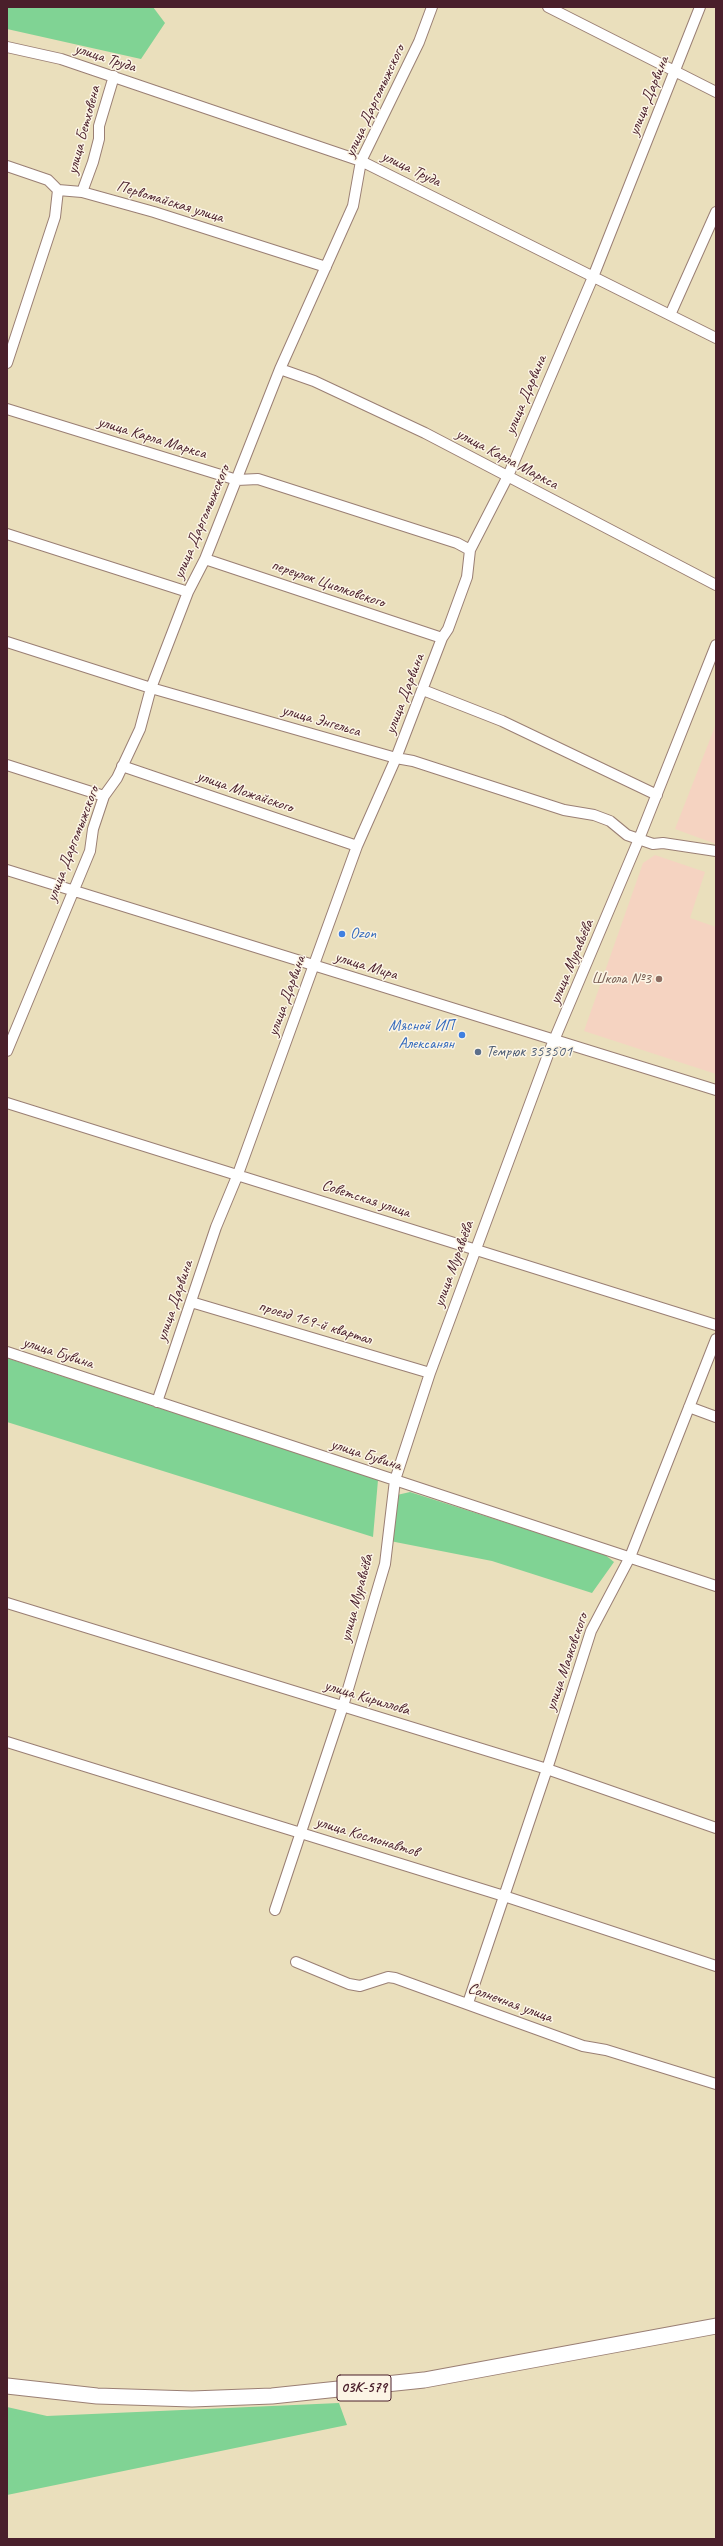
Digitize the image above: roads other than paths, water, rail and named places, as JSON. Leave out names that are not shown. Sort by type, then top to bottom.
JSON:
[{"type":"main road","name":"03К-579","points":[[7,2386],[97,2396],[192,2399],[272,2396],[424,2380],[716,2326]]},
{"type":"street","name":"улица Даргомыжского","points":[[7,1051],[72,890],[90,851],[93,829],[104,796],[122,766],[140,729],[151,688],[188,592],[205,559],[280,369],[353,206],[361,161],[419,42],[432,7]]},
{"type":"street","points":[[548,7],[716,92]]},
{"type":"street","name":"улица Дарвина","points":[[157,1402],[216,1227],[238,1174],[358,846],[396,758],[442,638],[448,629],[467,577],[470,550],[508,476],[593,277],[700,7]]},
{"type":"street","name":"улица Труда","points":[[7,48],[61,59],[361,161],[716,338]]},
{"type":"street","name":"улица Бетховена","points":[[82,192],[93,162],[99,139],[99,126],[114,76]]},
{"type":"street","points":[[7,166],[48,180],[58,190]]},
{"type":"street","name":"улица Бетховена","points":[[7,363],[55,217],[58,190]]},
{"type":"street","name":"Первомайская улица","points":[[58,190],[82,192],[154,212],[326,267]]},
{"type":"street","points":[[670,315],[716,212]]},
{"type":"street","name":"улица Карла Маркса","points":[[280,369],[361,401],[716,585]]},
{"type":"street","name":"улица Карла Маркса","points":[[7,409],[237,480],[258,479],[457,543],[470,550]]},
{"type":"street","points":[[7,534],[188,592]]},
{"type":"street","name":"переулок Циолковского","points":[[205,559],[442,638]]},
{"type":"street","name":"улица Энгельса","points":[[7,642],[151,688],[396,758],[413,761],[564,810],[594,815],[610,821],[627,835],[653,844],[670,844],[716,851]]},
{"type":"street","name":"улица Муравьёва","points":[[275,1910],[343,1706],[385,1564],[395,1480],[430,1372],[475,1249],[556,1039],[657,795],[716,645]]},
{"type":"street","points":[[422,690],[502,721],[657,795]]},
{"type":"street","points":[[7,765],[104,796]]},
{"type":"street","name":"улица Можайского","points":[[122,766],[358,846]]},
{"type":"street","name":"улица Мира","points":[[7,870],[314,966],[556,1039],[716,1090]]},
{"type":"street","name":"Советская улица","points":[[7,1104],[238,1174],[716,1325]]},
{"type":"street","name":"проезд 169-й квартал","points":[[190,1302],[430,1372]]},
{"type":"street","name":"улица Маяковского","points":[[468,2003],[547,1769],[591,1631],[630,1557],[716,1339]]},
{"type":"street","name":"улица Бувина","points":[[7,1352],[716,1586]]},
{"type":"street","points":[[689,1407],[716,1417]]},
{"type":"street","name":"улица Кириллова","points":[[7,1604],[547,1769],[716,1828]]},
{"type":"street","name":"улица Космонавтов","points":[[7,1742],[504,1896],[716,1966]]},
{"type":"street","name":"Солнечная улица","points":[[296,1962],[349,1984],[360,1986],[388,1977],[395,1978],[468,2003],[583,2046],[606,2050],[716,2084]]},
{"type":"place","name":"Ozon","points":[[342,934]]},
{"type":"place","name":"Школа №3","points":[[659,979]]},
{"type":"place","name":"Мясной ИП Алексанян","points":[[462,1035]]},
{"type":"place","name":"Темрюк 353501","points":[[478,1052]]}]
